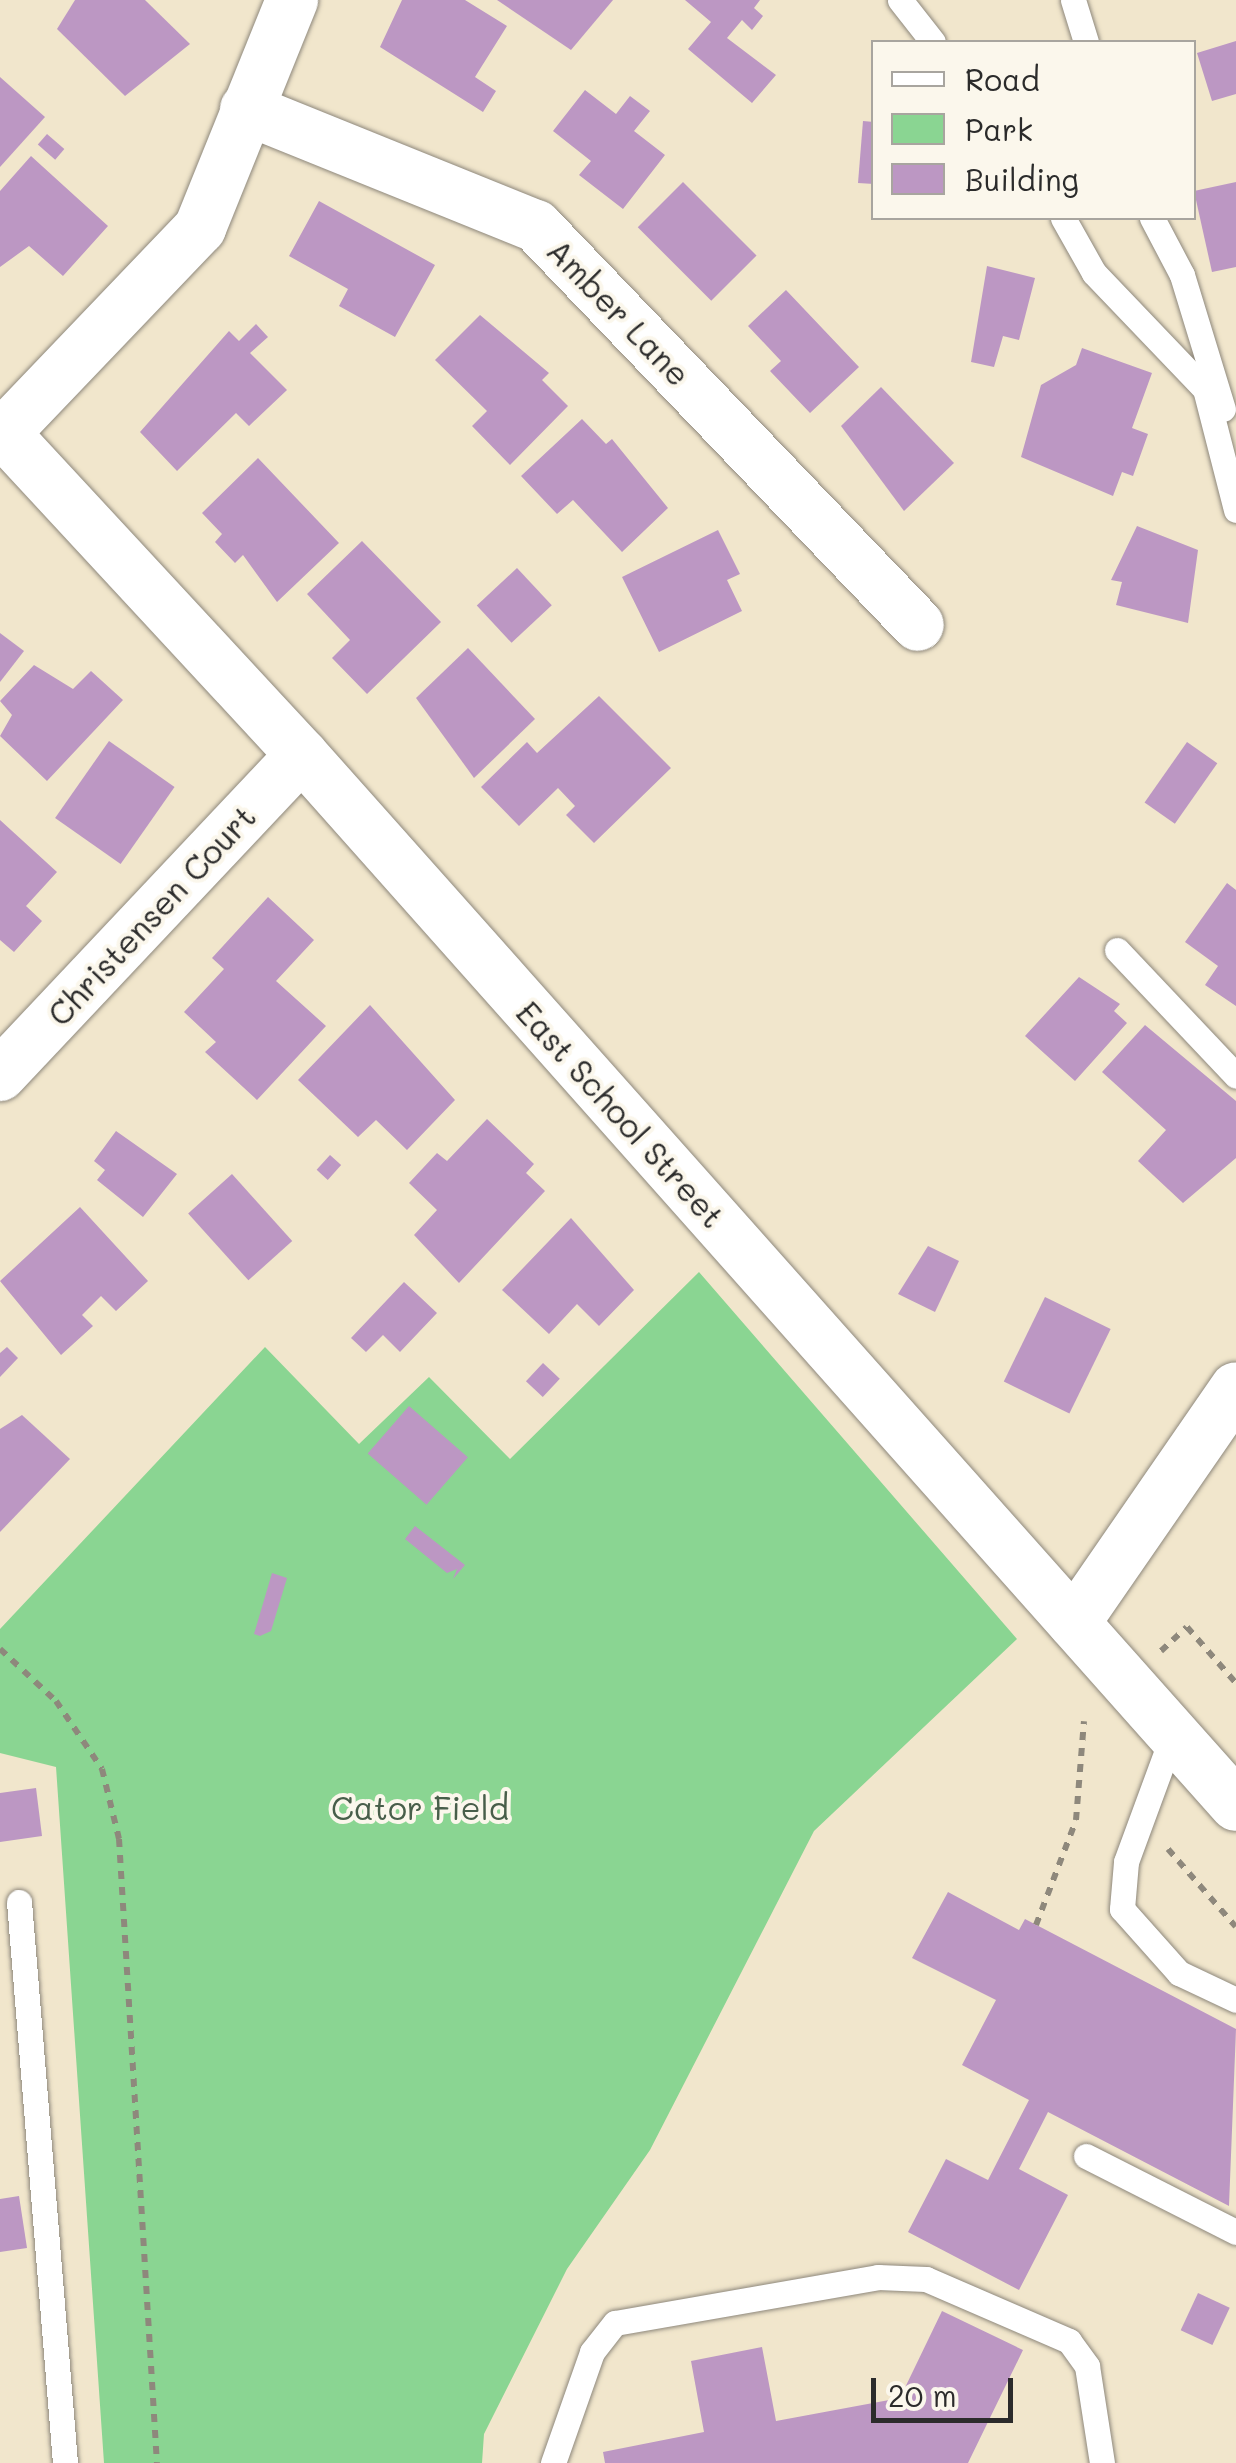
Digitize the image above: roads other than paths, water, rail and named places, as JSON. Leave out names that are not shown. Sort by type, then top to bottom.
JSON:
[{"type":"street","points":[[2,432],[200,228],[223,187],[246,109],[292,0]]},
{"type":"street","name":"Amber Lane","points":[[246,109],[536,226],[918,625]]},
{"type":"street","name":"East School Street","points":[[2,432],[302,755],[1236,1805]]},
{"type":"street","name":"Christensen Court","points":[[0,1076],[302,755]]},
{"type":"street","points":[[1074,1623],[1236,1388]]},
{"type":"lane","points":[[900,0],[931,40]]},
{"type":"lane","points":[[1073,0],[1085,40]]},
{"type":"lane","points":[[1064,220],[1094,272],[1206,389],[1236,510]]},
{"type":"lane","points":[[1153,220],[1213,363],[1224,463]]},
{"type":"lane","points":[[1117,950],[1236,1076]]},
{"type":"lane","points":[[1173,1734],[1126,1862],[1122,1909],[1179,1973],[1236,2000]]},
{"type":"lane","points":[[19,1902],[65,2463]]},
{"type":"lane","points":[[1086,2156],[1236,2232]]},
{"type":"lane","points":[[553,2463],[592,2352],[615,2323],[878,2277],[926,2279],[1069,2341],[1087,2366],[1102,2463]]},
{"type":"park label","name":"Cator Field","points":[[420,1807]]}]
